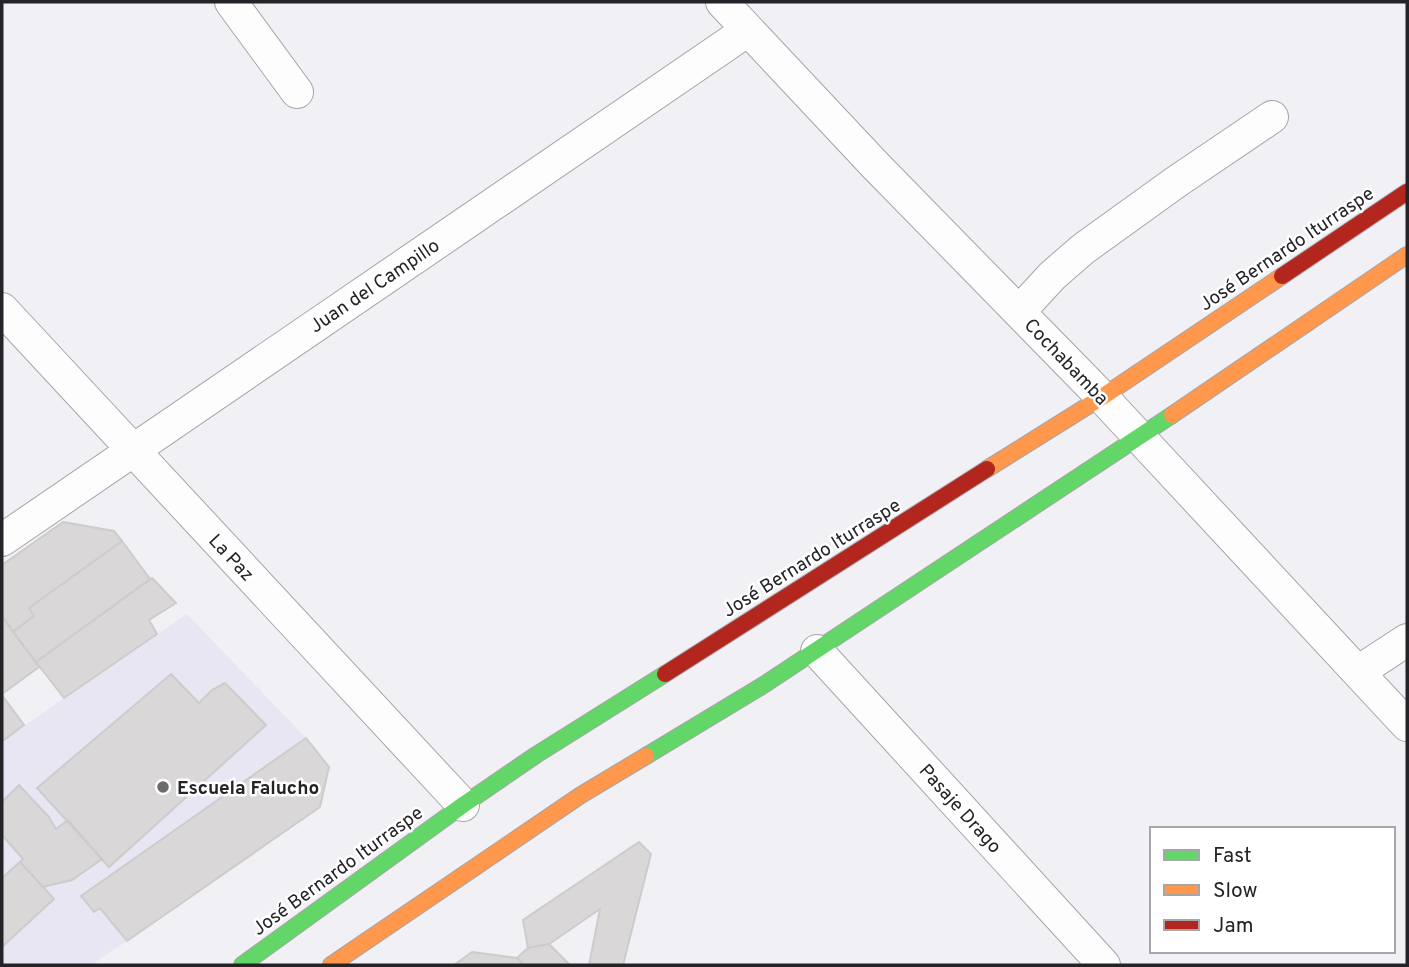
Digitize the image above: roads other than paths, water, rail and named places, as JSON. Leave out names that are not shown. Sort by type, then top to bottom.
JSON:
[{"type":"main road","name":"José Bernardo Iturraspe","points":[[242,965],[463,805],[653,680],[1102,397],[1407,192]]},
{"type":"main road","points":[[331,965],[581,795],[817,651],[1140,438],[1407,255]]},
{"type":"street","points":[[231,2],[297,92]]},
{"type":"street","name":"Cochabamba","points":[[722,2],[1102,397],[1407,725]]},
{"type":"street","name":"Juan del Campillo","points":[[2,540],[748,30]]},
{"type":"street","points":[[1019,312],[1052,276],[1083,249],[1272,117]]},
{"type":"street","name":"La Paz","points":[[2,309],[463,805]]},
{"type":"street","points":[[1358,672],[1407,640]]},
{"type":"street","name":"Pasaje Drago","points":[[817,651],[1104,965]]},
{"type":"place","name":"Escuela Falucho","points":[[163,787]]}]
